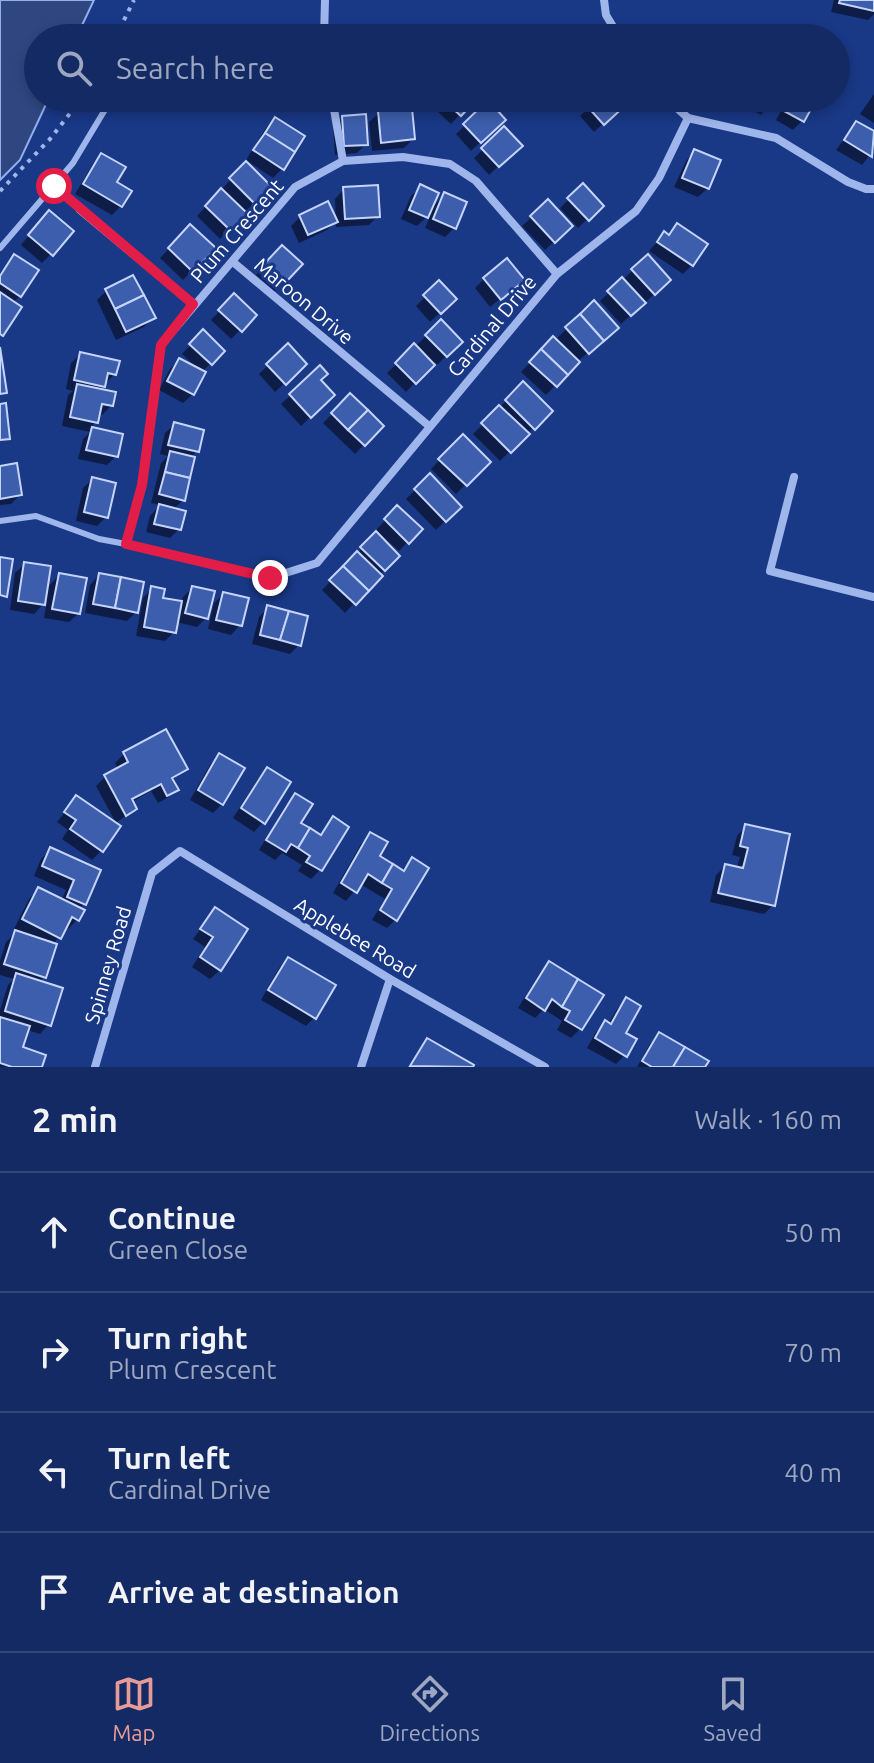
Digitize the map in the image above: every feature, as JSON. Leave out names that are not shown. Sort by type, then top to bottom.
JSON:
[{"type":"street","points":[[324,24],[325,0]]},
{"type":"street","points":[[604,0],[606,15],[611,24]]},
{"type":"street","points":[[334,112],[343,161]]},
{"type":"street","points":[[681,112],[688,118],[776,138],[848,182],[874,189]]},
{"type":"street","name":"Cardinal Drive","points":[[126,544],[270,578],[317,563],[557,274],[636,211],[659,178],[688,118]]},
{"type":"street","name":"Plum Crescent","points":[[126,544],[142,485],[161,345],[295,187],[343,161],[403,157],[450,164],[476,181],[557,274]]},
{"type":"street","points":[[80,210],[193,304]]},
{"type":"street","name":"Maroon Drive","points":[[233,262],[429,426]]},
{"type":"street","points":[[794,477],[770,571],[874,597]]},
{"type":"street","name":"Applebee Road","points":[[152,873],[180,851],[390,979],[545,1067]]},
{"type":"street","name":"Spinney Road","points":[[95,1067],[152,873]]},
{"type":"street","points":[[361,1067],[390,979]]},
{"type":"lane","points":[[0,248],[73,163],[104,112]]},
{"type":"lane","points":[[54,186],[80,210]]},
{"type":"lane","points":[[0,521],[36,516],[99,539],[126,544]]},
{"type":"path","points":[[122,24],[134,0]]},
{"type":"path","points":[[0,191],[71,112]]},
{"type":"water","points":[[0,0],[94,0],[83,24],[24,24],[24,112],[42,112],[20,160],[0,180]]},
{"type":"building","points":[[840,0],[874,0],[874,11],[839,3]]},
{"type":"building","points":[[378,112],[412,112],[415,139],[381,143]]},
{"type":"building","points":[[476,112],[499,112],[506,120],[481,143],[463,124]]},
{"type":"building","points":[[592,112],[618,112],[604,125]]},
{"type":"building","points":[[786,112],[809,112],[804,122]]},
{"type":"building","points":[[366,114],[368,145],[344,146],[342,116]]},
{"type":"building","points":[[275,117],[305,136],[295,152],[265,133]]},
{"type":"building","points":[[856,121],[874,131],[872,157],[844,140]]},
{"type":"building","points":[[504,126],[523,146],[499,167],[481,148]]},
{"type":"building","points":[[265,133],[295,152],[284,170],[253,150]]},
{"type":"building","points":[[694,149],[721,160],[709,189],[682,178]]},
{"type":"building","points":[[101,153],[126,167],[117,182],[132,191],[122,207],[83,184]]},
{"type":"building","points":[[246,161],[272,187],[255,204],[229,178]]},
{"type":"building","points":[[583,183],[604,206],[589,221],[567,198]]},
{"type":"building","points":[[420,184],[439,193],[428,218],[409,210]]},
{"type":"building","points":[[378,185],[380,217],[345,219],[343,187]]},
{"type":"building","points":[[221,188],[248,214],[231,231],[205,206]]},
{"type":"building","points":[[444,192],[467,202],[456,229],[433,219]]},
{"type":"building","points":[[548,199],[573,226],[555,243],[530,216]]},
{"type":"building","points":[[328,201],[338,222],[308,235],[299,215]]},
{"type":"building","points":[[49,210],[74,231],[53,256],[28,235]]},
{"type":"building","points":[[677,223],[708,244],[693,266],[657,242],[664,231],[669,235]]},
{"type":"building","points":[[190,224],[216,248],[193,272],[168,248]]},
{"type":"building","points":[[282,245],[303,264],[285,283],[264,264]]},
{"type":"building","points":[[14,254],[39,270],[21,297],[0,283],[0,276]]},
{"type":"building","points":[[648,254],[671,280],[655,295],[631,269]]},
{"type":"building","points":[[507,258],[525,280],[501,300],[483,278]]},
{"type":"building","points":[[133,275],[144,295],[115,309],[105,289]]},
{"type":"building","points":[[622,277],[646,303],[631,316],[607,291]]},
{"type":"building","points":[[439,280],[457,299],[441,314],[423,295]]},
{"type":"building","points":[[0,292],[22,307],[3,336],[0,334]]},
{"type":"building","points":[[234,293],[257,315],[242,332],[218,310]]},
{"type":"building","points":[[144,295],[156,318],[126,332],[115,309]]},
{"type":"building","points":[[594,300],[619,328],[604,341],[580,314]]},
{"type":"building","points":[[580,314],[604,341],[589,354],[565,327]]},
{"type":"building","points":[[441,319],[463,342],[447,357],[425,335]]},
{"type":"building","points":[[203,329],[225,351],[212,365],[189,344]]},
{"type":"building","points":[[553,336],[580,362],[568,375],[541,349]]},
{"type":"building","points":[[288,343],[307,364],[286,385],[266,364]]},
{"type":"building","points":[[414,343],[435,365],[416,384],[395,363]]},
{"type":"building","points":[[0,347],[7,393],[0,394]]},
{"type":"building","points":[[541,349],[568,375],[557,387],[529,362]]},
{"type":"building","points":[[80,352],[120,361],[116,375],[108,373],[105,387],[74,380]]},
{"type":"building","points":[[179,358],[206,372],[194,395],[167,381]]},
{"type":"building","points":[[320,365],[328,374],[321,380],[335,395],[311,418],[289,394]]},
{"type":"building","points":[[523,381],[553,411],[535,430],[505,400]]},
{"type":"building","points":[[77,384],[116,392],[113,406],[102,404],[98,423],[70,417]]},
{"type":"building","points":[[350,393],[368,410],[348,430],[331,413]]},
{"type":"building","points":[[6,403],[10,439],[0,440],[0,404]]},
{"type":"building","points":[[499,405],[530,434],[511,453],[481,423]]},
{"type":"building","points":[[368,410],[384,426],[365,446],[348,430]]},
{"type":"building","points":[[174,422],[204,430],[199,452],[168,445]]},
{"type":"building","points":[[92,427],[123,434],[118,457],[86,450]]},
{"type":"building","points":[[463,434],[491,462],[467,486],[438,459]]},
{"type":"building","points":[[170,451],[195,457],[190,478],[165,472]]},
{"type":"building","points":[[17,463],[22,495],[0,499],[0,466]]},
{"type":"building","points":[[165,472],[190,478],[185,501],[159,494]]},
{"type":"building","points":[[430,473],[462,507],[446,522],[414,489]]},
{"type":"building","points":[[92,477],[116,483],[108,518],[84,512]]},
{"type":"building","points":[[159,504],[186,511],[181,530],[154,524]]},
{"type":"building","points":[[397,505],[423,529],[409,544],[384,519]]},
{"type":"building","points":[[376,531],[400,556],[385,571],[360,547]]},
{"type":"building","points":[[357,551],[383,576],[369,591],[343,566]]},
{"type":"building","points":[[0,557],[13,559],[7,597],[0,595]]},
{"type":"building","points":[[24,562],[51,566],[45,605],[18,601]]},
{"type":"building","points":[[343,566],[369,591],[356,605],[329,580]]},
{"type":"building","points":[[59,573],[87,578],[80,614],[52,609]]},
{"type":"building","points":[[99,573],[121,577],[115,608],[93,604]]},
{"type":"building","points":[[121,577],[144,582],[138,613],[115,608]]},
{"type":"building","points":[[151,586],[165,589],[163,598],[182,601],[176,633],[144,627]]},
{"type":"building","points":[[192,586],[215,591],[208,619],[185,613]]},
{"type":"building","points":[[223,592],[249,598],[242,626],[216,620]]},
{"type":"building","points":[[267,605],[289,611],[280,640],[260,635]]},
{"type":"building","points":[[289,611],[308,616],[301,646],[280,640]]},
{"type":"building","points":[[166,729],[188,769],[172,778],[179,790],[167,796],[161,784],[132,799],[137,809],[126,816],[104,775],[128,762],[123,752]]},
{"type":"building","points":[[219,753],[245,768],[223,805],[198,790]]},
{"type":"building","points":[[267,767],[291,782],[265,824],[241,808]]},
{"type":"building","points":[[295,793],[313,804],[301,823],[310,828],[298,848],[291,844],[286,852],[266,840]]},
{"type":"building","points":[[76,795],[121,826],[103,852],[70,829],[76,820],[64,812]]},
{"type":"building","points":[[333,816],[349,827],[322,871],[306,862],[310,856],[298,848],[310,828],[321,835]]},
{"type":"building","points":[[745,824],[790,834],[775,906],[718,893],[725,864],[743,868],[748,848],[740,846]]},
{"type":"building","points":[[370,832],[388,842],[380,856],[393,864],[382,883],[368,874],[357,893],[341,883]]},
{"type":"building","points":[[50,847],[101,870],[86,905],[67,897],[74,880],[42,866]]},
{"type":"building","points":[[412,857],[429,868],[397,921],[380,910],[392,889],[382,883],[393,864],[404,871]]},
{"type":"building","points":[[38,887],[85,910],[79,921],[72,917],[61,939],[22,919]]},
{"type":"building","points":[[215,907],[248,929],[221,971],[200,957],[213,937],[200,929]]},
{"type":"building","points":[[15,930],[57,944],[46,978],[4,964]]},
{"type":"building","points":[[288,957],[336,985],[316,1019],[268,990]]},
{"type":"building","points":[[549,961],[578,979],[562,1007],[552,999],[545,1011],[526,998]]},
{"type":"building","points":[[16,973],[63,988],[51,1026],[5,1011]]},
{"type":"building","points":[[578,979],[604,995],[582,1030],[565,1020],[570,1011],[562,1007]]},
{"type":"building","points":[[626,997],[641,1006],[626,1033],[637,1039],[627,1057],[595,1038],[605,1020],[611,1024]]},
{"type":"building","points":[[0,1017],[30,1026],[23,1047],[46,1055],[42,1067],[12,1067],[0,1063]]},
{"type":"building","points":[[659,1032],[685,1047],[673,1067],[652,1067],[642,1061]]},
{"type":"building","points":[[427,1038],[474,1065],[473,1067],[410,1066]]},
{"type":"building","points":[[685,1047],[709,1061],[705,1067],[673,1067]]},
{"type":"route","points":[[54,186],[193,304],[161,345],[142,485],[126,544],[270,578]]}]
